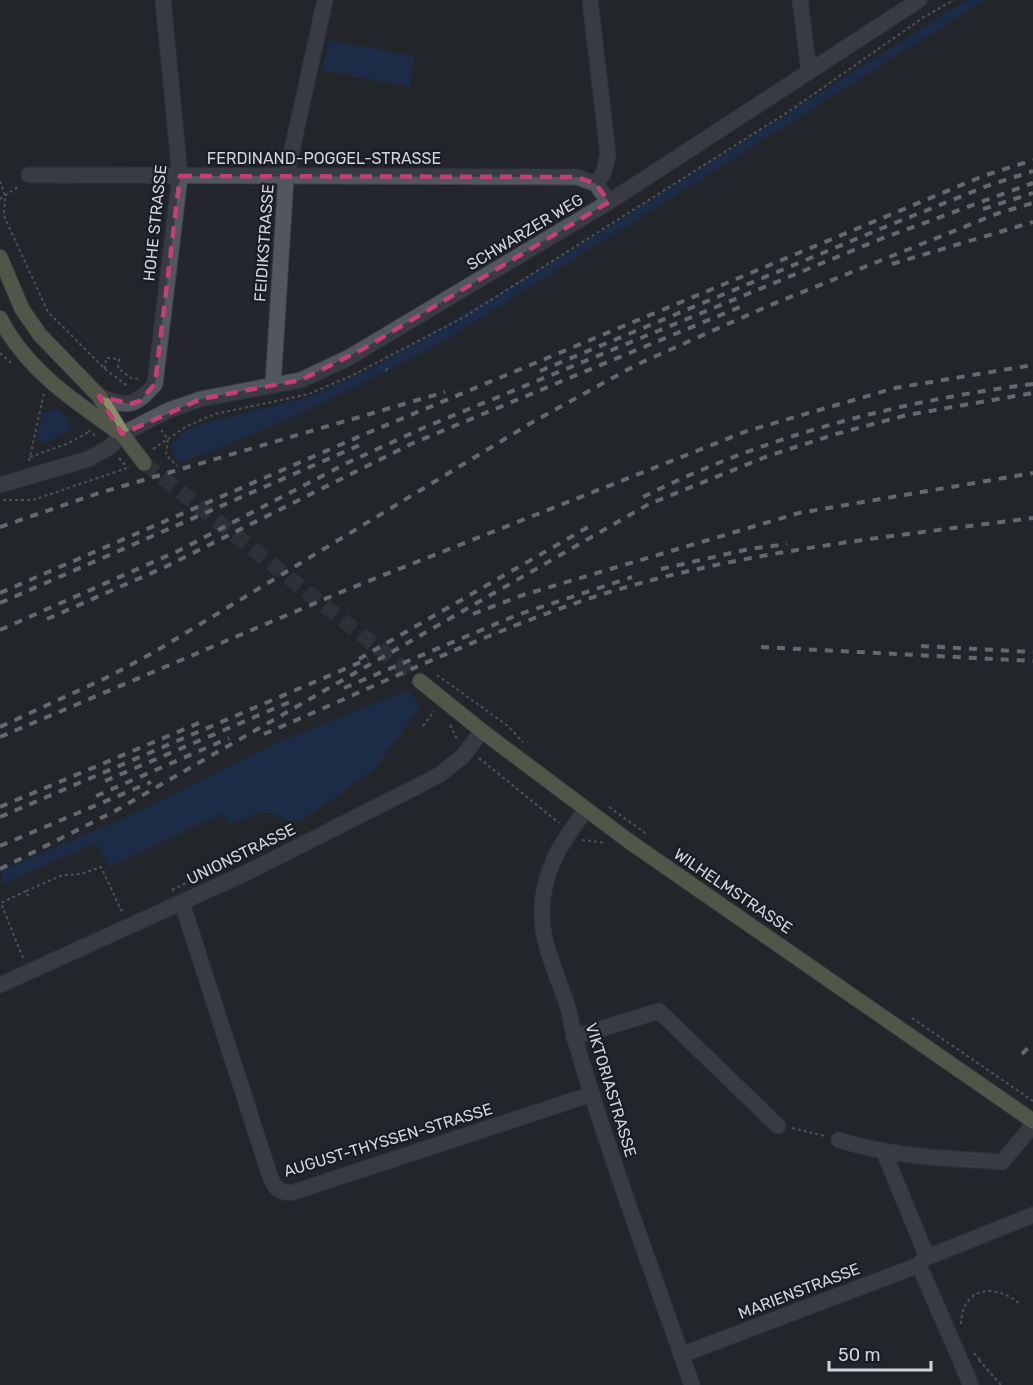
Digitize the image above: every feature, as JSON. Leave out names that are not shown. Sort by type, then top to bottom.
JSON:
[{"type":"main road","points":[[0,257],[22,309],[40,335],[99,396],[122,434],[144,463]]},
{"type":"main road","points":[[0,318],[31,364],[81,406],[122,434]]},
{"type":"main road","name":"WILHELMSTRASSE","points":[[420,681],[586,810],[1033,1121]]},
{"type":"street","name":"HOHE STRASSE","points":[[140,401],[155,384],[180,176],[163,0]]},
{"type":"street","name":"FEIDIKSTRASSE","points":[[273,385],[286,177],[325,0]]},
{"type":"street","points":[[590,0],[608,154],[604,172],[596,184],[609,202]]},
{"type":"street","points":[[800,0],[809,71]]},
{"type":"street","name":"SCHWARZER WEG","points":[[0,485],[88,459],[110,447],[122,434],[152,418],[201,399],[302,380],[348,358],[609,202],[919,0]]},
{"type":"street","name":"FERDINAND-POGGEL-STRASSE","points":[[29,175],[576,177],[596,184]]},
{"type":"street","points":[[99,396],[116,403],[130,404],[140,401]]},
{"type":"street","name":"UNIONSTRASSE","points":[[0,985],[182,903],[440,775],[463,756],[482,731]]},
{"type":"street","name":"VIKTORIASTRASSE","points":[[586,810],[565,837],[549,867],[543,891],[542,915],[547,945],[569,1011],[574,1037],[592,1094],[666,1317],[692,1385]]},
{"type":"street","name":"AUGUST-THYSSEN-STRASSE","points":[[182,903],[267,1167],[274,1186],[281,1192],[291,1193],[592,1094]]},
{"type":"street","points":[[574,1037],[659,1011],[778,1126]]},
{"type":"street","points":[[839,1140],[884,1152],[1002,1162],[1033,1125]]},
{"type":"street","points":[[884,1152],[968,1378]]},
{"type":"street","name":"MARIENSTRASSE","points":[[681,1355],[923,1261],[1033,1215]]},
{"type":"path","points":[[0,199],[29,175]]},
{"type":"path","points":[[0,181],[5,196],[4,216],[48,312],[105,369],[126,384],[140,401]]},
{"type":"path","points":[[105,369],[106,358],[119,359],[118,368],[131,378],[141,380],[140,383],[126,384]]},
{"type":"path","points":[[386,371],[387,366]]},
{"type":"path","points":[[23,480],[47,379]]},
{"type":"path","points":[[152,418],[168,440],[166,455],[177,465]]},
{"type":"path","points":[[30,457],[69,443],[90,431]]},
{"type":"path","points":[[0,500],[33,500],[129,468]]},
{"type":"path","points":[[437,675],[508,726],[529,747]]},
{"type":"path","points":[[423,726],[442,699]]},
{"type":"path","points":[[601,801],[656,841]]},
{"type":"path","points":[[167,892],[239,857]]},
{"type":"path","points":[[29,972],[0,903],[63,875],[82,876],[101,867],[121,909],[126,911]]},
{"type":"path","points":[[26,891],[28,896]]},
{"type":"path","points":[[906,1014],[1033,1101]]},
{"type":"path","points":[[778,1126],[839,1140]]},
{"type":"path","points":[[962,1331],[962,1314],[965,1304],[977,1294],[996,1291],[1008,1294],[1020,1304]]},
{"type":"path","points":[[971,1348],[1001,1385]]},
{"type":"path","points":[[968,1378],[980,1360]]},
{"type":"highlighted area","points":[[180,176],[577,177],[596,184],[609,202],[363,349],[301,380],[201,399],[122,434],[99,396],[130,404],[140,401],[155,384]]},
{"type":"shaded area","points":[[966,0],[985,0],[449,338],[316,406],[179,463],[170,446],[183,432],[202,424],[312,396],[374,367],[571,251]]},
{"type":"shaded area","points":[[329,40],[414,56],[410,87],[322,70]]},
{"type":"shaded area","points":[[58,410],[68,419],[69,430],[45,444],[40,443],[37,434],[42,414]]},
{"type":"shaded area","points":[[408,690],[420,706],[374,770],[306,817],[292,824],[276,815],[261,813],[229,825],[223,813],[109,867],[96,843],[4,883],[0,871],[140,811],[277,743]]},
{"type":"tunnel","points":[[144,463],[420,681]]},
{"type":"railway","points":[[0,593],[365,434],[983,176],[1033,160]]},
{"type":"railway","points":[[540,371],[880,229],[987,186],[1033,171]]},
{"type":"railway","points":[[0,630],[178,551],[347,463],[423,428],[883,238],[1033,183]]},
{"type":"railway","points":[[983,209],[1033,193]]},
{"type":"railway","points":[[0,727],[112,675],[156,651],[531,423],[636,365],[768,306],[996,214],[1033,203]]},
{"type":"railway","points":[[892,264],[1033,222]]},
{"type":"railway","points":[[47,619],[165,567],[411,444],[747,304]]},
{"type":"railway","points":[[0,737],[346,590],[747,431],[895,388],[1033,365]]},
{"type":"railway","points":[[643,497],[736,456],[833,424],[933,400],[1033,384]]},
{"type":"railway","points":[[0,527],[99,493],[445,392]]},
{"type":"railway","points":[[0,869],[115,811],[649,504],[768,456],[836,434],[907,415],[1033,393]]},
{"type":"railway","points":[[0,603],[360,445]]},
{"type":"railway","points":[[473,614],[523,595],[799,513],[1033,473]]},
{"type":"railway","points":[[264,734],[515,626],[600,595],[653,580],[706,567],[815,547],[1033,518]]},
{"type":"railway","points":[[359,659],[588,527]]},
{"type":"railway","points":[[661,569],[749,549],[787,544]]},
{"type":"railway","points":[[344,688],[517,615],[632,577]]},
{"type":"railway","points":[[921,646],[1033,652]]},
{"type":"railway","points":[[761,647],[1033,661]]},
{"type":"railway","points":[[0,817],[368,659]]},
{"type":"railway","points":[[105,781],[292,701]]},
{"type":"railway","points":[[0,807],[206,720]]},
{"type":"railway","points":[[96,796],[229,738]]},
{"type":"railway","points":[[0,846],[151,782]]},
{"type":"railway","points":[[1022,1054],[1033,1043]]}]
